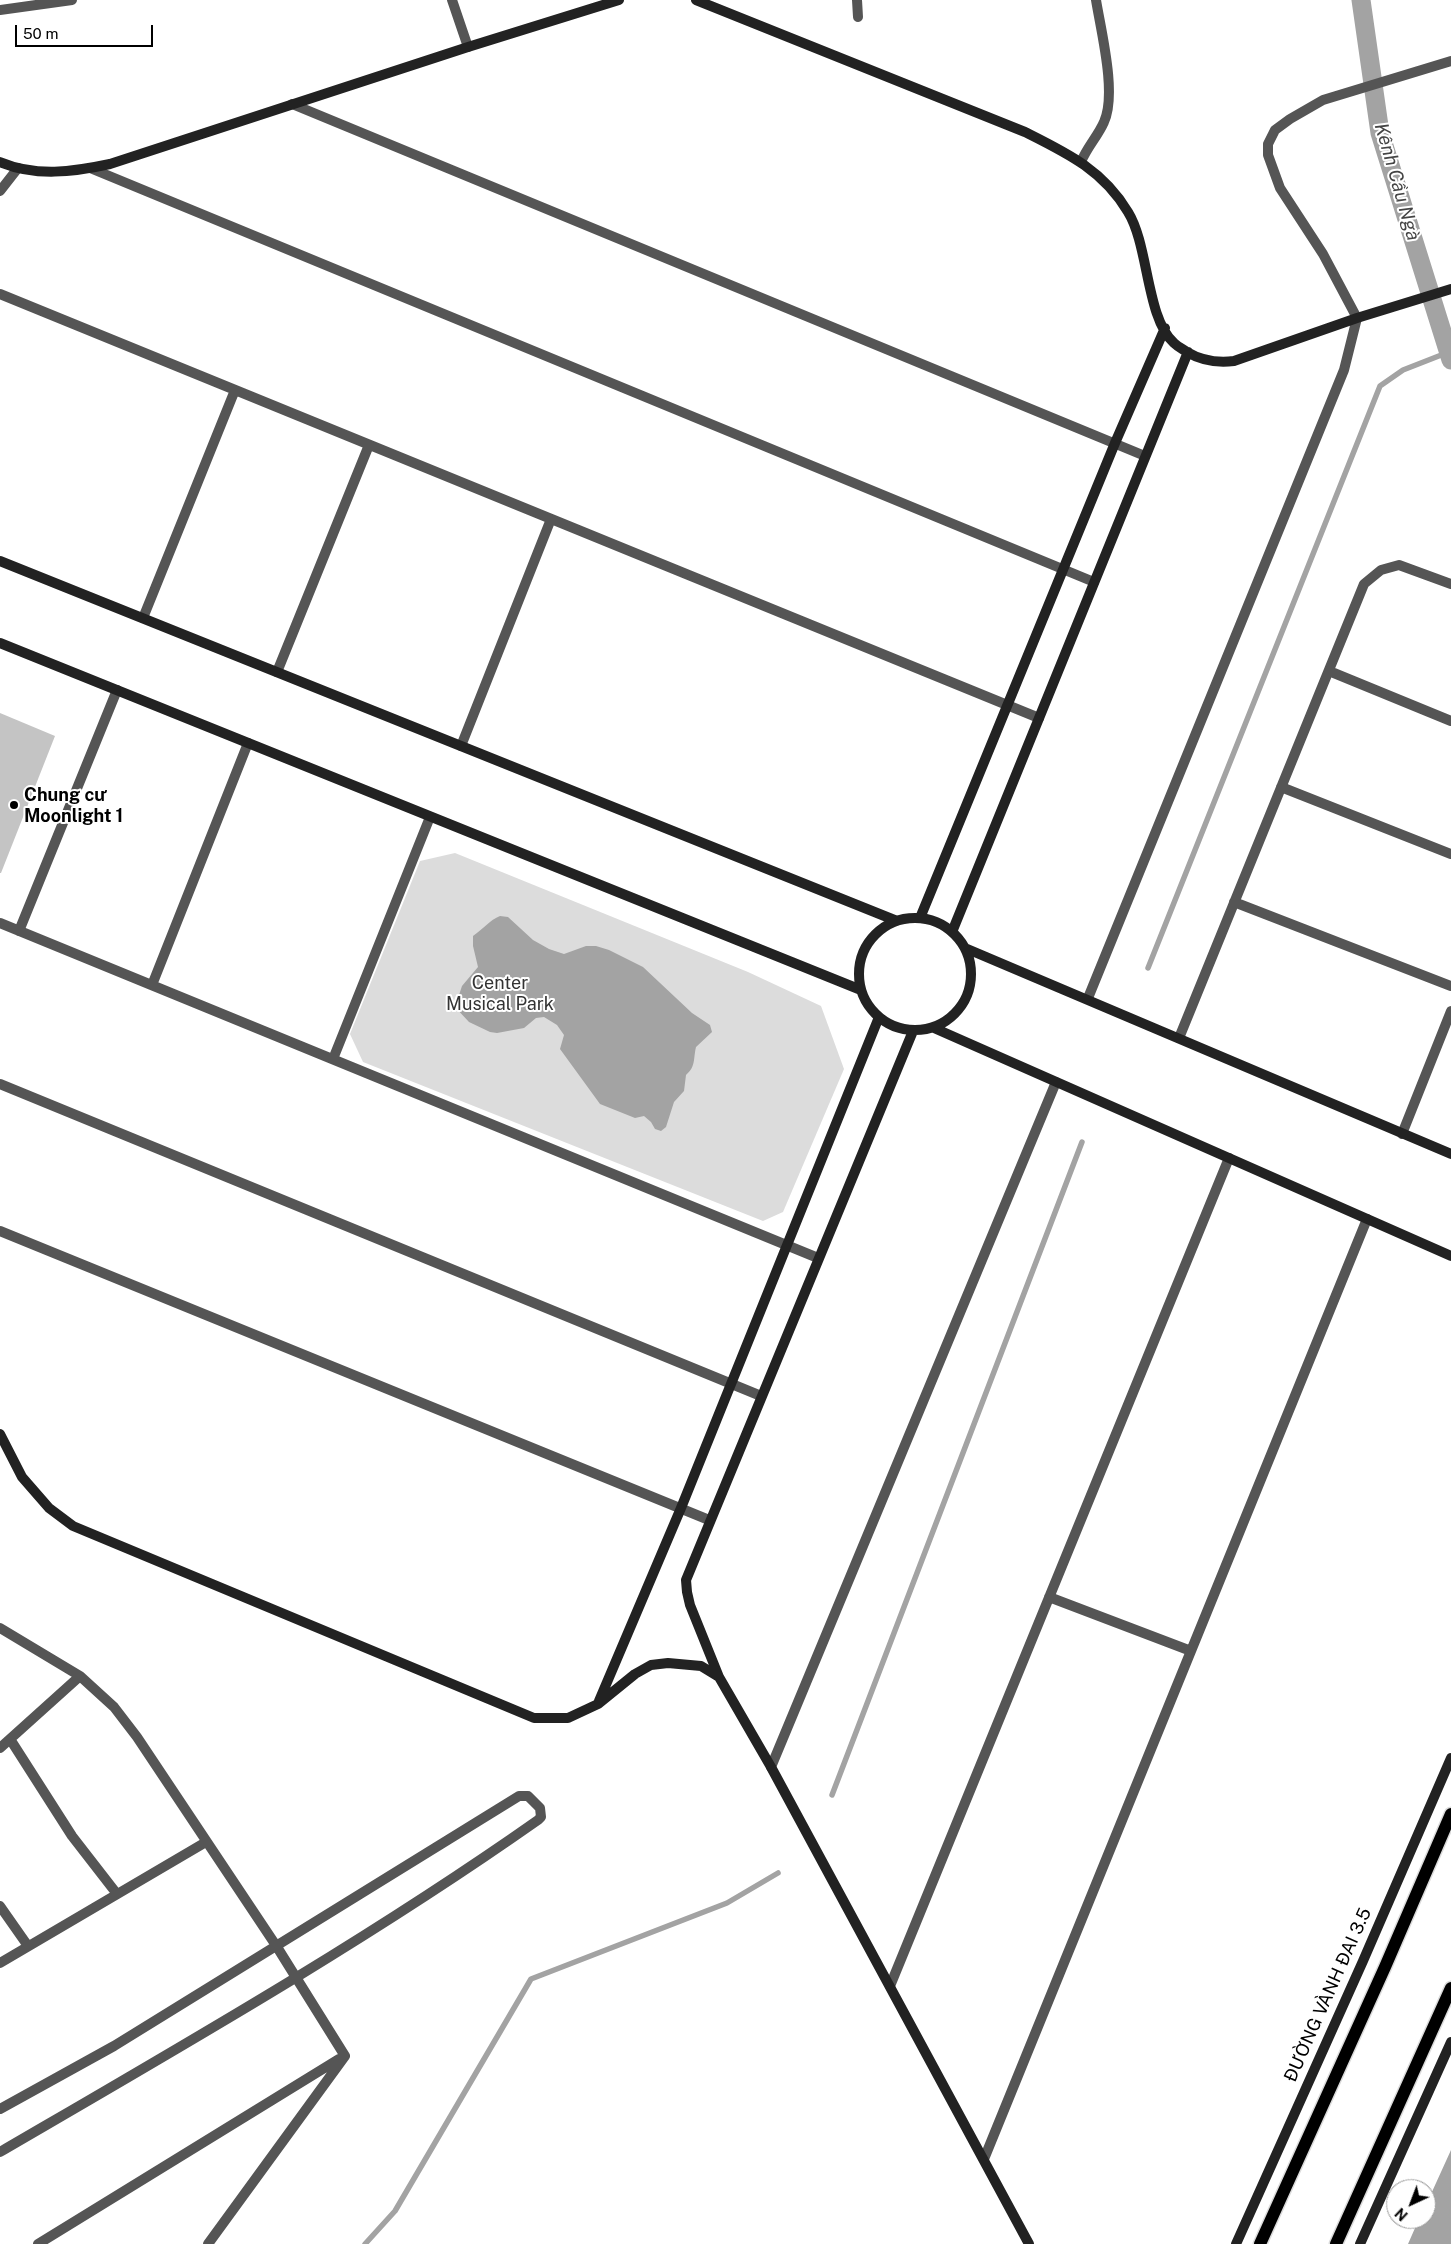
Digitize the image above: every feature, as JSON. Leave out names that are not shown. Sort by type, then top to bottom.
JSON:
[{"type":"main road","points":[[1260,2244],[1451,1814]]},
{"type":"main road","points":[[1336,2244],[1451,1988]]},
{"type":"street","points":[[0,10],[72,0]]},
{"type":"street","points":[[452,0],[468,47]]},
{"type":"street","points":[[0,162],[18,168],[45,172],[75,172],[140,155],[468,47],[619,0]]},
{"type":"street","points":[[696,0],[1025,132],[1072,155],[1094,172],[1115,193],[1129,213],[1137,231],[1159,319],[1174,343],[1195,357],[1218,363],[1234,361],[1357,318],[1451,289]]},
{"type":"street","points":[[857,0],[858,17]]},
{"type":"street","points":[[1081,162],[1104,121],[1108,105],[1109,88],[1096,0]]},
{"type":"street","points":[[1088,998],[1344,370],[1357,318],[1323,254],[1280,188],[1268,155],[1268,144],[1275,130],[1323,100],[1451,61]]},
{"type":"street","points":[[292,104],[1145,456]]},
{"type":"street","points":[[0,191],[18,168]]},
{"type":"street","points":[[90,168],[1094,582]]},
{"type":"street","points":[[0,294],[1040,718]]},
{"type":"street","points":[[920,918],[1164,328]]},
{"type":"street","points":[[952,932],[1188,352]]},
{"type":"street","points":[[143,618],[235,390]]},
{"type":"street","points":[[277,672],[369,445]]},
{"type":"street","points":[[461,746],[551,519]]},
{"type":"street","points":[[0,561],[897,921]]},
{"type":"street","points":[[1179,1038],[1364,584],[1381,570],[1400,565],[1451,584]]},
{"type":"street","points":[[0,643],[861,990]]},
{"type":"street","points":[[1329,671],[1451,721]]},
{"type":"street","points":[[19,931],[117,690]]},
{"type":"street","points":[[152,985],[248,743]]},
{"type":"street","points":[[1281,787],[1451,854]]},
{"type":"street","points":[[333,1059],[430,817]]},
{"type":"street","points":[[1234,902],[1451,986]]},
{"type":"street","points":[[905,918],[920,918],[943,924],[958,936],[968,953],[972,972],[970,990],[962,1007],[950,1020],[934,1028],[913,1031],[898,1028],[879,1017],[869,1007],[861,990],[858,972],[862,953],[872,937],[887,924],[905,918]]},
{"type":"street","points":[[0,923],[818,1258]]},
{"type":"street","points":[[965,948],[1088,998],[1451,1154]]},
{"type":"street","points":[[1402,1134],[1451,1011]]},
{"type":"street","points":[[598,1704],[681,1508],[879,1017]]},
{"type":"street","points":[[934,1028],[1451,1256]]},
{"type":"street","points":[[913,1031],[710,1520],[686,1580],[687,1592],[719,1677],[771,1767],[1029,2244]]},
{"type":"street","points":[[771,1767],[1056,1082]]},
{"type":"street","points":[[0,1084],[761,1396]]},
{"type":"street","points":[[890,1986],[1229,1158]]},
{"type":"street","points":[[984,2159],[1367,1219]]},
{"type":"street","points":[[0,1231],[710,1520]]},
{"type":"street","points":[[0,1434],[22,1477],[49,1508],[73,1526],[534,1718],[568,1718],[598,1704],[634,1674],[651,1665],[668,1663],[701,1666],[719,1677]]},
{"type":"street","points":[[1049,1597],[1191,1652]]},
{"type":"street","points":[[0,1628],[80,1676],[114,1707],[137,1737],[277,1947],[345,2056]]},
{"type":"street","points":[[0,1748],[80,1676]]},
{"type":"street","points":[[10,1739],[72,1836],[117,1894]]},
{"type":"street","name":"ĐƯỜNG VÀNH ĐAI 3.5","points":[[1236,2244],[1451,1758]]},
{"type":"street","points":[[0,2110],[114,2046],[519,1796],[528,1796],[540,1808],[541,1817],[514,1837],[381,1925],[295,1978],[0,2152]]},
{"type":"street","points":[[0,1963],[206,1842]]},
{"type":"street","points":[[0,1906],[28,1946]]},
{"type":"street","points":[[1360,2244],[1451,2042]]},
{"type":"street","points":[[38,2244],[345,2056]]},
{"type":"street","points":[[208,2244],[345,2056]]},
{"type":"green space","name":"Center Musical Park","points":[[455,853],[748,972],[821,1006],[844,1069],[783,1212],[763,1221],[363,1062],[350,1034],[420,861]]},
{"type":"shaded area","points":[[500,916],[508,917],[533,940],[549,949],[564,954],[586,946],[596,946],[609,950],[643,967],[692,1013],[710,1025],[712,1032],[696,1047],[693,1066],[686,1075],[684,1091],[674,1102],[666,1127],[661,1131],[655,1129],[644,1116],[635,1118],[600,1104],[560,1049],[564,1035],[557,1025],[544,1017],[536,1018],[524,1028],[497,1033],[490,1032],[469,1022],[455,1007],[462,986],[478,967],[473,946],[473,936]]},
{"type":"shaded area","points":[[1451,2150],[1451,2244],[1408,2244],[1415,2229],[1436,2229],[1436,2183]]},
{"type":"building","name":"Chung cư Moonlight 1","points":[[0,713],[55,736],[1,873],[0,873]]},
{"type":"waterway","name":"Kênh Cầu Ngà","points":[[1361,0],[1380,133],[1451,360]]},
{"type":"waterway","points":[[1148,968],[1380,386],[1403,370],[1449,352]]},
{"type":"waterway","points":[[832,1795],[1082,1142]]},
{"type":"waterway","points":[[365,2244],[395,2211],[531,1979],[727,1903],[778,1873]]},
{"type":"place","name":"Chung cư Moonlight 1","points":[[14,805]]}]
